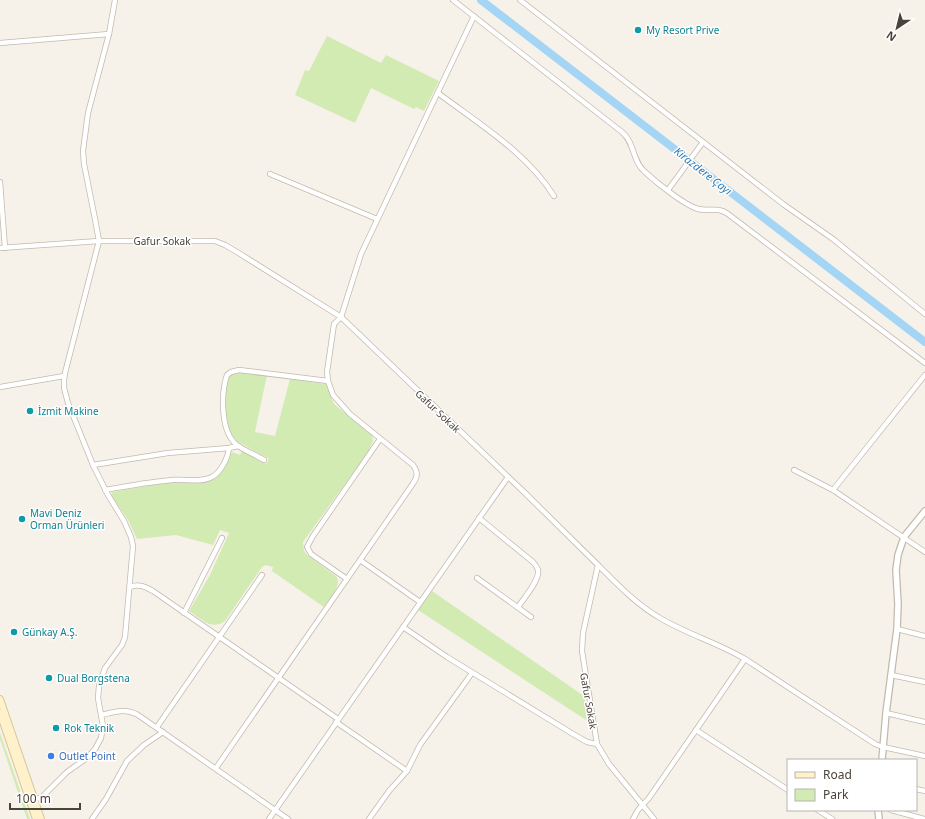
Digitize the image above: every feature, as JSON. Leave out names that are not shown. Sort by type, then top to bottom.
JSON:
[{"type":"main road","points":[[0,699],[32,801],[36,819]]},
{"type":"main road","points":[[0,713],[32,801],[41,819]]},
{"type":"street","points":[[32,801],[42,797],[67,772],[92,753],[98,743],[103,726],[98,698],[99,686],[105,668],[124,642],[128,621],[133,546],[131,537],[124,521],[105,490],[93,465],[68,403],[64,388],[64,376],[99,241],[84,164],[83,151],[88,113],[109,34],[116,0]]},
{"type":"street","points":[[453,0],[622,132],[630,141],[635,159],[651,177],[669,188],[693,207],[703,210],[719,209],[728,214],[925,363]]},
{"type":"street","points":[[520,0],[783,204],[832,239],[925,314]]},
{"type":"street","points":[[216,768],[417,476],[417,471],[413,466],[339,404],[333,395],[328,382],[327,372],[334,324],[341,317],[361,254],[474,16]]},
{"type":"street","points":[[0,43],[109,34]]},
{"type":"street","points":[[438,93],[524,158],[542,178],[554,196]]},
{"type":"street","points":[[669,188],[703,142]]},
{"type":"street","points":[[270,174],[377,219]]},
{"type":"street","points":[[0,182],[2,248]]},
{"type":"street","name":"Gafur Sokak","points":[[2,248],[99,241],[219,242],[341,317],[598,565],[583,633],[582,651],[597,744],[609,764],[654,819]]},
{"type":"street","points":[[264,460],[238,446],[229,434],[224,417],[225,383],[227,375],[239,370],[328,382]]},
{"type":"street","points":[[834,490],[925,375]]},
{"type":"street","points":[[0,387],[64,376]]},
{"type":"street","points":[[347,579],[311,554],[307,547],[380,439]]},
{"type":"street","points":[[93,465],[168,453],[238,446]]},
{"type":"street","points":[[105,490],[172,480],[204,480],[210,478],[219,470],[227,456],[229,448]]},
{"type":"street","points":[[794,470],[834,490],[925,552]]},
{"type":"street","points":[[269,819],[508,477]]},
{"type":"street","points":[[882,759],[886,713],[897,629],[897,562],[904,537],[925,511]]},
{"type":"street","points":[[479,518],[533,562],[538,568],[536,581],[518,607]]},
{"type":"street","points":[[184,613],[222,538]]},
{"type":"street","points":[[360,560],[420,602]]},
{"type":"street","points":[[598,565],[632,598],[660,618],[730,650],[746,659],[875,744],[925,756]]},
{"type":"street","points":[[157,727],[262,575]]},
{"type":"street","points":[[477,578],[531,617]]},
{"type":"street","points":[[130,586],[137,584],[146,587],[278,678],[407,771]]},
{"type":"street","points":[[403,627],[417,638],[472,673],[581,739],[597,744]]},
{"type":"street","points":[[897,629],[925,636]]},
{"type":"street","points":[[633,819],[746,659]]},
{"type":"street","points":[[370,819],[389,791],[407,771],[420,745],[472,673]]},
{"type":"street","points":[[891,675],[925,682]]},
{"type":"street","points":[[101,715],[118,711],[127,711],[138,715],[288,819]]},
{"type":"street","points":[[886,713],[925,722]]},
{"type":"street","points":[[696,730],[787,789]]},
{"type":"street","points":[[92,819],[109,793],[126,761],[144,745],[163,732]]},
{"type":"street","points":[[820,811],[832,819]]},
{"type":"street","points":[[895,811],[924,819]]},
{"type":"green space","points":[[327,36],[381,63],[386,55],[439,81],[424,111],[416,107],[414,109],[371,88],[355,123],[295,95],[305,70],[309,71]]},
{"type":"green space","points":[[235,372],[267,375],[255,432],[275,436],[290,379],[326,384],[334,404],[372,435],[373,441],[368,452],[303,542],[304,551],[307,555],[336,576],[338,580],[337,588],[324,607],[272,571],[273,567],[266,565],[262,567],[225,621],[215,625],[207,623],[189,611],[210,575],[229,533],[220,530],[213,545],[176,535],[137,539],[128,520],[111,495],[113,492],[164,483],[206,483],[216,478],[232,452],[240,455],[242,451],[266,464],[269,459],[237,441],[231,434],[227,424],[225,410],[226,382],[229,375]]},
{"type":"green space","points":[[432,591],[584,696],[589,722],[418,610]]},
{"type":"green space","points":[[0,733],[30,819],[27,819],[0,739]]},
{"type":"waterway","name":"Kirazdere Çayı","points":[[481,0],[925,342]]},
{"type":"place","name":"My Resort Prive","points":[[638,30]]},
{"type":"place","name":"İzmit Makine","points":[[30,411]]},
{"type":"place","name":"Mavi Deniz Orman Ürünleri","points":[[22,519]]},
{"type":"place","name":"Günkay A.Ş.","points":[[14,632]]},
{"type":"place","name":"Dual Borgstena","points":[[49,678]]},
{"type":"place","name":"Rok Teknik","points":[[56,728]]},
{"type":"place","name":"Outlet Point","points":[[51,756]]}]
